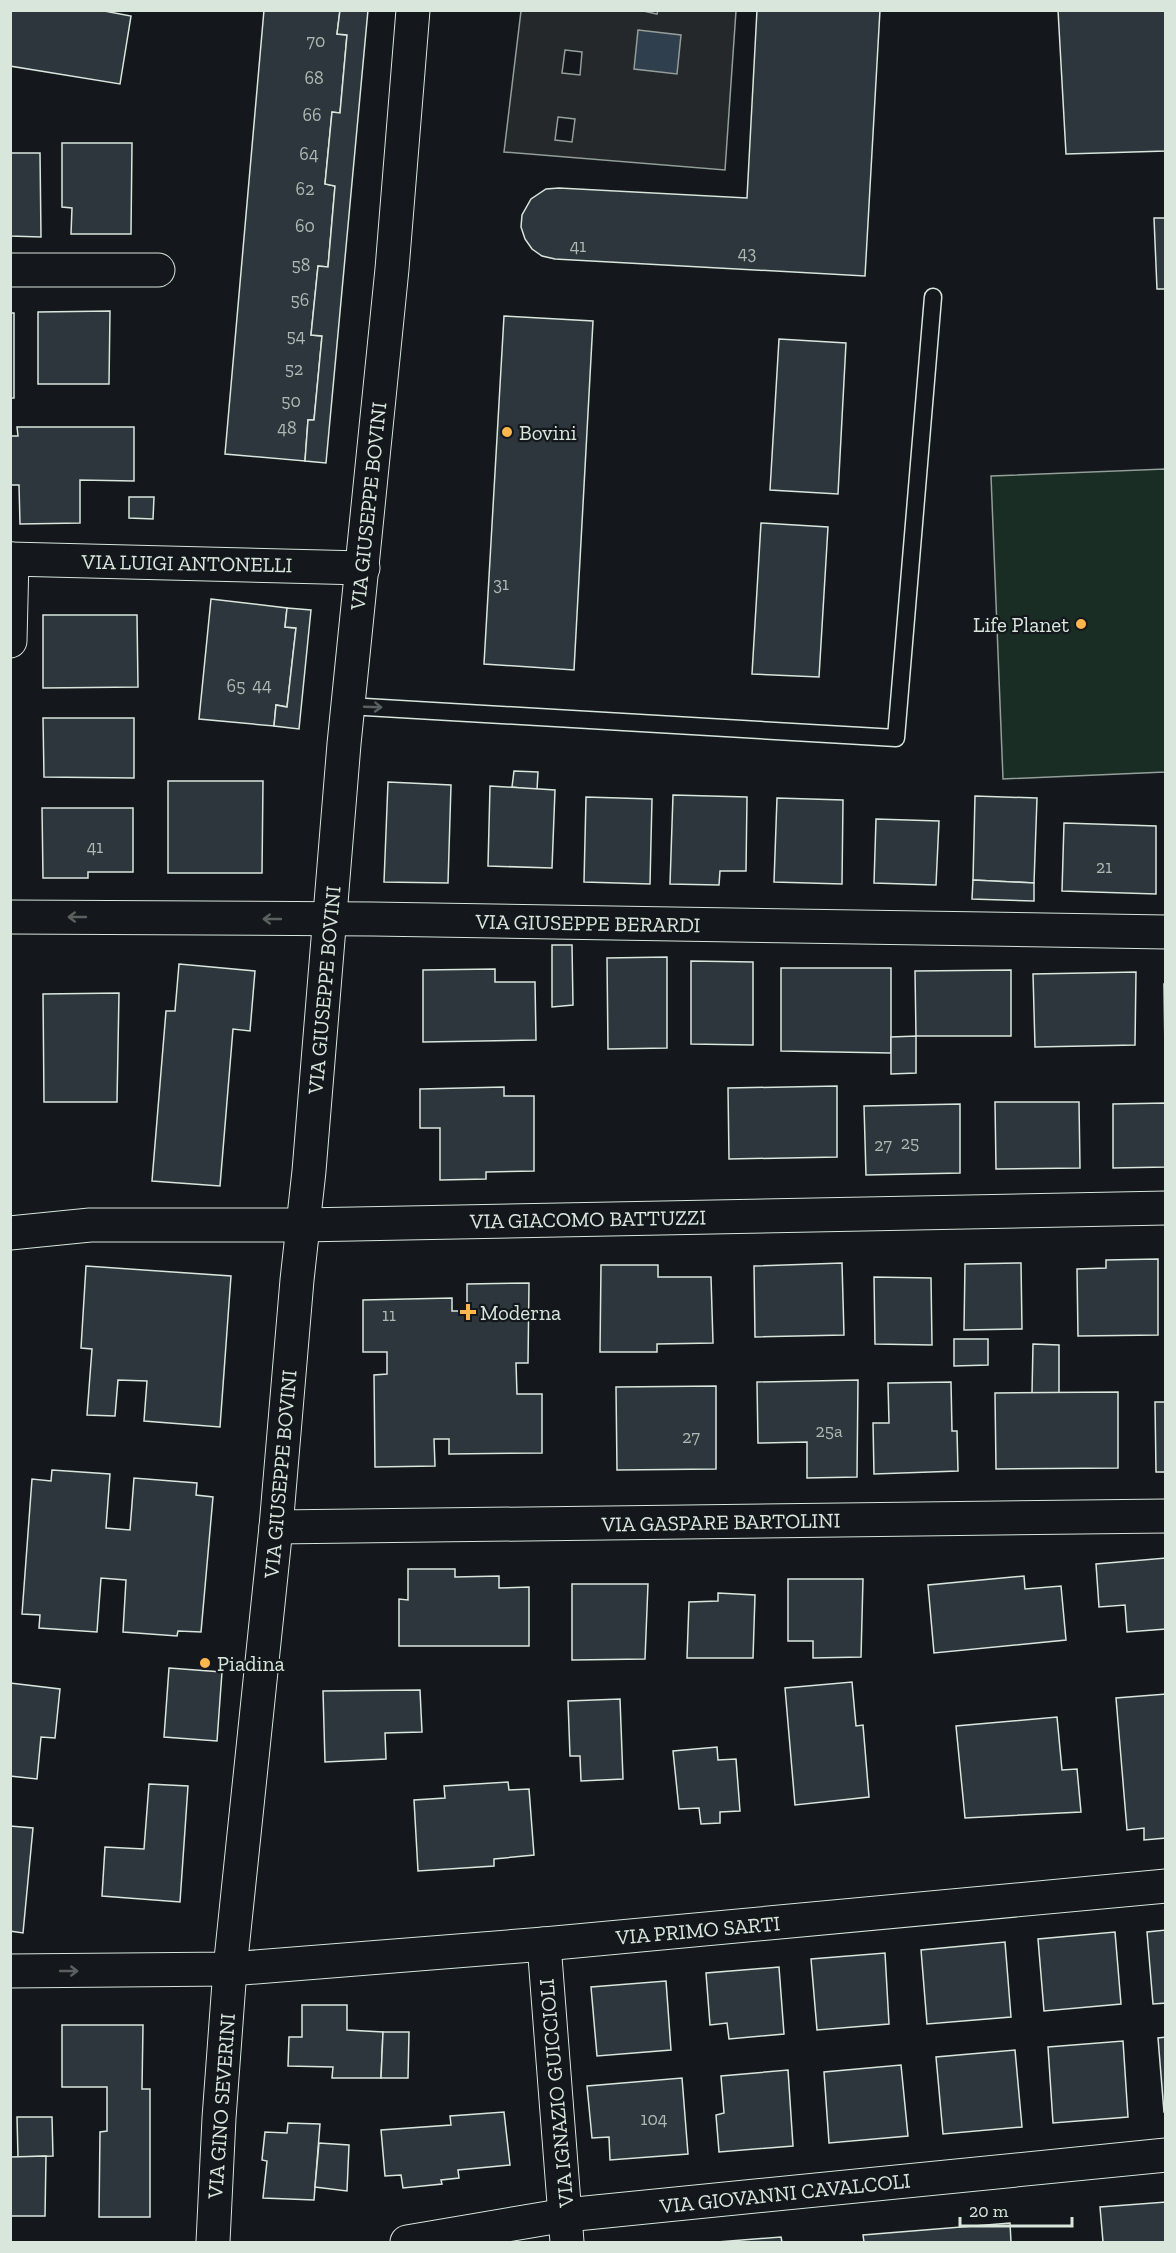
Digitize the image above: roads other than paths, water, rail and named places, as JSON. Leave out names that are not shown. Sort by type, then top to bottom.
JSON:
[{"type":"street","name":"VIA GIUSEPPE BOVINI","points":[[230,1969],[276,1527],[348,706],[392,269],[413,10]]},
{"type":"street","points":[[10,270],[158,270]]},
{"type":"street","name":"VIA LUIGI ANTONELLI","points":[[11,559],[363,568]]},
{"type":"street","points":[[10,641],[11,559]]},
{"type":"street","name":"VIA GIUSEPPE BERARDI","points":[[10,917],[331,919],[1166,932]]},
{"type":"street","name":"VIA GIACOMO BATTUZZI","points":[[10,1233],[90,1225],[302,1225],[1166,1208]]},
{"type":"street","name":"VIA GASPARE BARTOLINI","points":[[276,1527],[1166,1516]]},
{"type":"street","name":"VIA PRIMO SARTI","points":[[10,1971],[230,1969],[544,1944],[1166,1886]]},
{"type":"street","name":"VIA IGNAZIO GUICCIOLI","points":[[544,1944],[567,2229]]},
{"type":"street","name":"VIA GINO SEVERINI","points":[[213,2242],[230,1969]]},
{"type":"street","name":"VIA GIOVANNI CAVALCOLI","points":[[407,2242],[567,2229],[1166,2155]]},
{"type":"lane","points":[[348,706],[896,738],[933,297]]},
{"type":"water","points":[[638,30],[681,35],[677,74],[634,69]]},
{"type":"place","name":"Bovini","points":[[507,432]]},
{"type":"place","name":"Life Planet","points":[[1081,624]]},
{"type":"place","name":"Moderna","points":[[468,1312]]},
{"type":"place","name":"Piadina","points":[[205,1663]]}]
